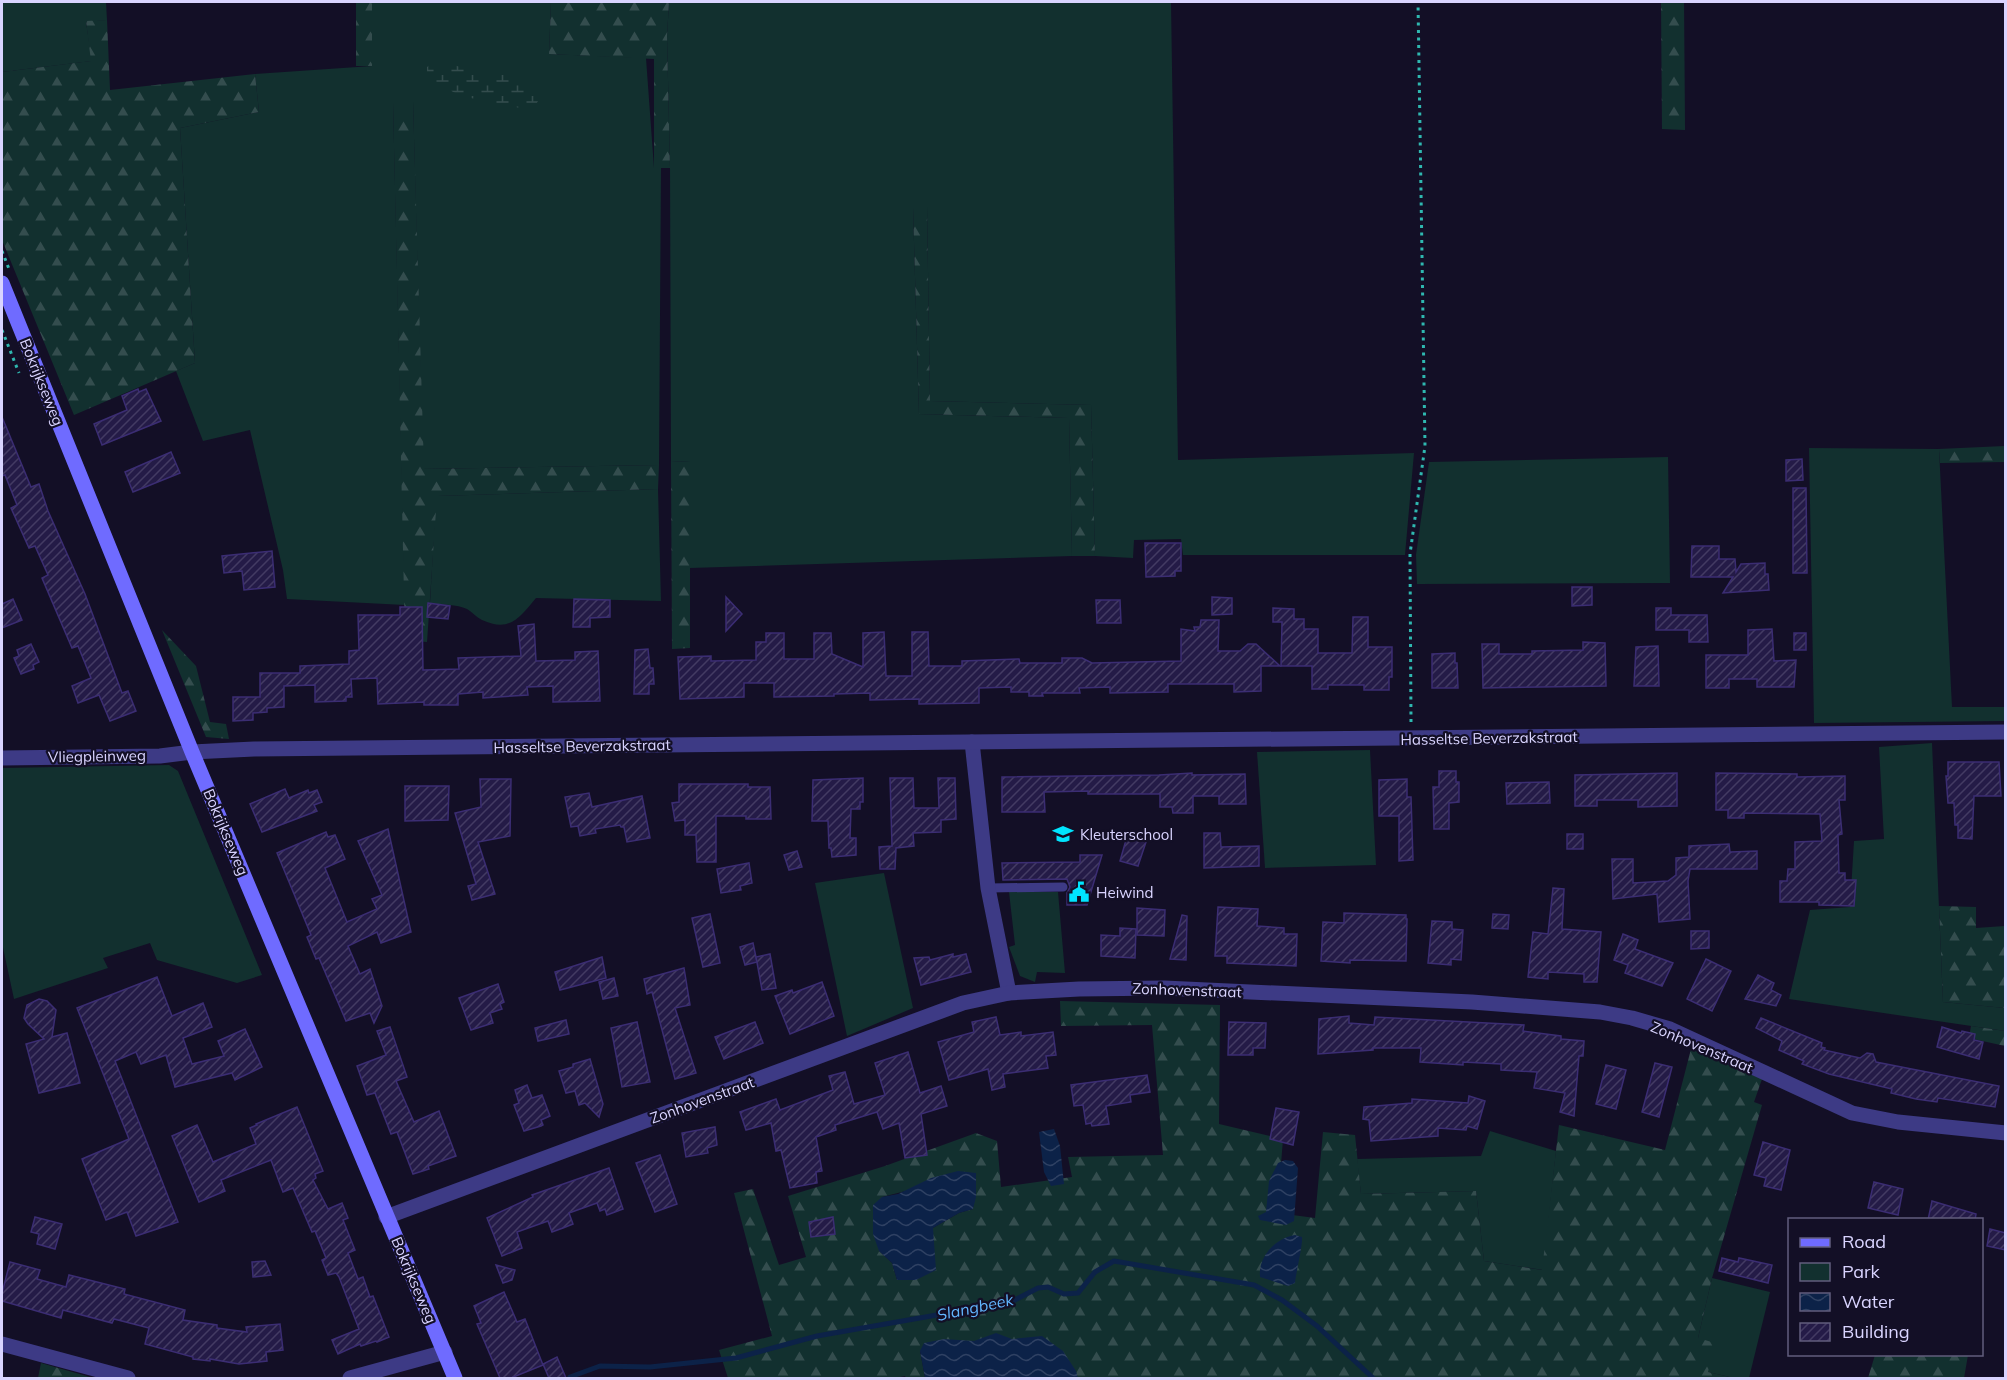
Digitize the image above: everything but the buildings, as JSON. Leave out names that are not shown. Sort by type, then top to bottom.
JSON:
[{"type":"street","name":"Bokrijkseweg","points":[[2,283],[192,752],[455,1378]]},
{"type":"street","name":"Hasseltse Beverzakstraat","points":[[192,752],[266,749],[2006,732]]},
{"type":"street","points":[[972,742],[988,888],[1009,993]]},
{"type":"street","name":"Vliegpleinweg","points":[[2,758],[160,756],[192,752]]},
{"type":"street","name":"Zonhovenstraat","points":[[387,1217],[963,1003],[1009,993],[1079,989],[1164,988],[1472,1002],[1600,1012],[1670,1029],[1852,1113],[1898,1122],[2006,1133]]},
{"type":"street","points":[[2,1344],[128,1378]]},
{"type":"street","points":[[350,1378],[445,1352]]},
{"type":"lane","points":[[988,888],[1062,887]]},
{"type":"path","points":[[1411,739],[1410,554],[1425,446],[1418,2]]},
{"type":"green space","points":[[2,2],[106,2],[107,20],[86,22],[92,61],[2,72]]},
{"type":"green space","points":[[356,2],[372,2],[372,66],[356,66]]},
{"type":"green space","points":[[372,2],[551,2],[549,54],[646,58],[654,168],[661,168],[659,465],[423,469],[413,102],[393,102],[405,605],[287,599],[283,570],[250,430],[203,441],[176,371],[195,363],[180,128],[259,112],[255,74],[372,66]]},
{"type":"green space","points":[[551,2],[669,2],[667,36],[670,168],[654,168],[654,59],[549,54]]},
{"type":"green space","points":[[669,2],[1171,2],[1178,460],[1414,453],[1405,555],[1183,555],[1181,539],[1134,540],[1133,558],[1095,556],[1091,405],[930,401],[927,207],[913,207],[919,414],[1069,418],[1072,556],[690,568],[690,462],[671,461],[667,36]]},
{"type":"green space","points":[[1661,2],[1684,2],[1685,130],[1662,129]]},
{"type":"green space","points":[[107,20],[110,90],[255,74],[259,112],[180,128],[195,363],[74,415],[2,240],[2,72],[91,61],[86,21]]},
{"type":"green space","points":[[434,62],[443,62],[495,77],[507,72],[531,89],[538,101],[530,110],[461,96],[430,80],[427,67]]},
{"type":"green space","points":[[393,102],[413,102],[424,469],[659,465],[658,489],[437,496],[427,642],[405,640]]},
{"type":"green space","points":[[913,207],[927,207],[930,401],[1091,405],[1095,556],[1072,556],[1069,418],[919,414]]},
{"type":"green space","points":[[2005,446],[2005,462],[1940,463],[1939,449]]},
{"type":"green space","points":[[1809,448],[1939,449],[1952,707],[2005,707],[2005,721],[1814,723]]},
{"type":"green space","points":[[1668,457],[1670,583],[1417,584],[1416,555],[1429,462]]},
{"type":"green space","points":[[671,461],[690,462],[690,648],[672,649]]},
{"type":"green space","points":[[658,489],[661,601],[536,598],[514,621],[500,625],[482,620],[463,607],[430,603],[436,496]]},
{"type":"green space","points":[[162,630],[196,666],[210,722],[226,724],[229,739],[206,737]]},
{"type":"green space","points":[[1932,743],[1943,1002],[2005,1008],[2005,1031],[1789,999],[1810,910],[1850,907],[1854,841],[1884,839],[1879,747]]},
{"type":"green space","points":[[1370,750],[1376,865],[1265,868],[1257,752]]},
{"type":"green space","points":[[169,765],[178,771],[262,975],[237,983],[157,960],[150,943],[103,958],[108,968],[14,999],[2,943],[2,768]]},
{"type":"green space","points":[[884,873],[913,1008],[847,1036],[815,883]]},
{"type":"green space","points":[[1009,892],[1058,892],[1065,973],[1037,972],[1035,982],[1020,976],[1009,947],[1015,945]]},
{"type":"green space","points":[[1939,906],[1976,907],[1976,928],[2005,926],[2005,1008],[1943,1002]]},
{"type":"green space","points":[[1060,1001],[1220,1005],[1219,1124],[1283,1139],[1277,1213],[1315,1218],[1323,1132],[1355,1135],[1361,1194],[1476,1191],[1484,1261],[1542,1270],[1559,1125],[1665,1150],[1691,1049],[1762,1079],[1754,1102],[1762,1105],[1712,1278],[1698,1338],[1715,1343],[1708,1372],[1734,1378],[1072,1378],[920,1351],[925,1378],[906,1378],[905,1376],[895,1378],[728,1378],[719,1350],[772,1336],[734,1193],[753,1189],[779,1265],[806,1257],[788,1196],[885,1166],[976,1133],[997,1141],[1001,1187],[1072,1177],[1068,1157],[1163,1155],[1152,1025],[1061,1026]],"holes":[[[976,1173],[973,1209],[959,1213],[933,1228],[897,1280],[892,1263],[879,1251],[882,1197]]]},
{"type":"green space","points":[[1971,1026],[2005,1031],[2005,1046],[1969,1038]]},
{"type":"green space","points":[[1490,1131],[1556,1151],[1543,1270],[1484,1261],[1476,1191],[1361,1194],[1357,1159],[1481,1156]]},
{"type":"green space","points":[[1712,1278],[1770,1292],[1749,1378],[1734,1378],[1708,1372],[1698,1338]]},
{"type":"green space","points":[[1874,1356],[1968,1356],[1964,1378],[1868,1378]]},
{"type":"green space","points":[[41,1363],[93,1378],[38,1378]]},
{"type":"water","points":[[1054,1129],[1060,1146],[1064,1184],[1051,1186],[1044,1172],[1039,1132]]},
{"type":"water","points":[[1285,1160],[1293,1161],[1298,1168],[1294,1221],[1286,1225],[1260,1220],[1258,1216],[1266,1212],[1269,1181],[1278,1163]]},
{"type":"water","points":[[958,1171],[976,1173],[976,1197],[973,1209],[959,1213],[933,1228],[936,1270],[916,1280],[897,1280],[892,1263],[879,1251],[873,1234],[873,1205],[882,1197],[898,1194],[931,1178]]},
{"type":"water","points":[[1295,1235],[1302,1237],[1302,1241],[1295,1283],[1288,1286],[1260,1277],[1262,1262],[1270,1249],[1281,1240]]},
{"type":"water","points":[[996,1333],[1012,1339],[1042,1336],[1063,1351],[1078,1378],[925,1378],[920,1351],[924,1343],[944,1339],[974,1341]]},
{"type":"waterway","name":"Slangbeek","points":[[570,1377],[600,1366],[650,1367],[736,1358],[817,1336],[1011,1302],[1038,1288],[1048,1287],[1064,1294],[1078,1293],[1095,1272],[1114,1261],[1254,1285],[1282,1300],[1317,1326],[1373,1378]]},
{"type":"place","name":"Kleuterschool","points":[[1063,834]]},
{"type":"place","name":"Heiwind","points":[[1079,892]]}]
